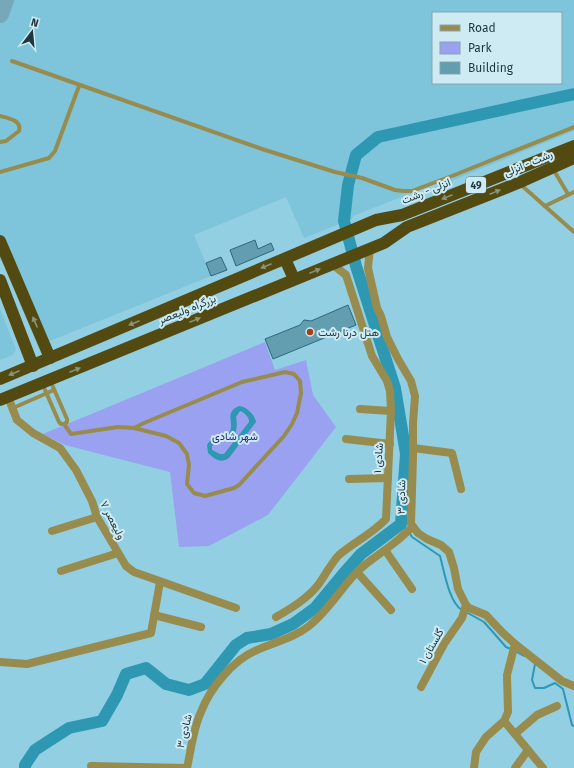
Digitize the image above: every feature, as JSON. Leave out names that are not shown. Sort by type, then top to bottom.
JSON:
[{"type":"highway","name":"انزلی - رشت","points":[[376,220],[402,215],[574,146]]},
{"type":"highway","name":"رشت - انزلی","points":[[384,242],[407,227],[574,158]]},
{"type":"highway","name":"بزرگراه ولیعصر","points":[[0,380],[376,220]]},
{"type":"highway","points":[[0,240],[50,358]]},
{"type":"highway","name":"بزرگراه ولیعصر","points":[[7,402],[48,386],[294,279],[384,242]]},
{"type":"highway","points":[[285,258],[294,279]]},
{"type":"highway","points":[[0,275],[12,270]]},
{"type":"highway","points":[[0,280],[33,366]]},
{"type":"street","name":"شادی ۳","points":[[368,249],[368,268],[377,308],[387,336],[411,381],[415,396],[411,524],[418,533],[440,545],[448,552],[454,568],[458,589],[466,605]]},
{"type":"street","name":"شادی ۱","points":[[276,617],[294,607],[316,587],[338,557],[350,546],[378,528],[386,520],[390,444],[390,391],[387,380],[372,356],[346,275],[334,263]]},
{"type":"street","name":"ولیعصر ۷","points":[[7,402],[17,420],[33,433],[60,448],[76,470],[92,501],[97,517],[126,566],[134,572],[160,582],[236,608]]},
{"type":"street","points":[[360,409],[391,411]]},
{"type":"street","points":[[346,439],[390,444]]},
{"type":"street","points":[[413,448],[452,453],[461,489]]},
{"type":"street","points":[[349,479],[388,478]]},
{"type":"street","points":[[52,531],[97,517]]},
{"type":"street","name":"شادی ۳","points":[[187,768],[200,712],[208,698],[233,666],[257,650],[279,642],[303,630],[311,624],[339,595],[357,572],[412,527]]},
{"type":"street","points":[[385,550],[412,589]]},
{"type":"street","points":[[61,571],[118,552]]},
{"type":"street","points":[[357,572],[391,610]]},
{"type":"street","points":[[0,662],[27,664],[151,633],[160,582]]},
{"type":"street","points":[[466,605],[469,608],[486,615],[515,646],[562,681],[574,686]]},
{"type":"street","name":"گلستان ۱","points":[[422,686],[444,644],[462,618],[466,605]]},
{"type":"street","points":[[154,615],[201,627]]},
{"type":"street","points":[[474,768],[476,752],[486,737],[504,721],[508,712],[507,675],[515,646]]},
{"type":"street","points":[[515,734],[537,715],[557,706]]},
{"type":"street","points":[[504,721],[543,768]]},
{"type":"street","points":[[515,768],[528,750]]},
{"type":"street","points":[[91,766],[187,768]]},
{"type":"lane","points":[[12,61],[79,86],[262,149],[335,172],[362,178],[395,190],[412,190],[457,174],[574,127]]},
{"type":"lane","points":[[0,172],[49,158],[55,151],[79,86]]},
{"type":"lane","points":[[0,116],[12,119],[20,126],[19,131],[6,141],[0,142]]},
{"type":"lane","points":[[551,167],[568,194]]},
{"type":"lane","points":[[518,182],[574,232]]},
{"type":"lane","points":[[545,206],[574,192]]},
{"type":"lane","points":[[48,386],[59,422],[64,424],[71,434],[118,427],[134,428],[171,438],[182,446],[187,454],[187,484],[194,493],[206,496],[234,488],[247,478],[288,430],[295,418],[301,393],[301,384],[294,374],[285,372],[242,382],[134,428]]},
{"type":"lane","points":[[48,386],[67,419],[67,422],[64,424]]},
{"type":"shaded area","points":[[0,0],[574,0],[574,131],[451,181],[447,179],[353,216],[352,219],[304,238],[286,197],[194,235],[211,276],[50,341],[43,337],[13,256],[0,261]]},
{"type":"shaded area","points":[[0,309],[16,349],[13,355],[0,360]]},
{"type":"shaded area","points":[[242,406],[252,414],[256,422],[229,458],[220,461],[208,453],[207,445],[213,436],[224,436],[230,432],[230,416],[234,409]],"holes":[[[240,411],[248,417],[249,422],[224,454],[220,454],[212,450],[212,446],[215,444],[228,441],[234,436],[237,425],[236,417]]]},
{"type":"green space","name":"شهر شادی","points":[[265,342],[275,370],[306,360],[313,395],[336,427],[268,515],[209,546],[179,547],[170,472],[65,445],[43,434]]},
{"type":"building","points":[[255,240],[258,249],[271,243],[274,250],[236,266],[230,250]]},
{"type":"building","points":[[221,257],[227,270],[211,276],[206,263]]},
{"type":"building","name":"هتل درنا رشت","points":[[348,305],[356,325],[273,359],[265,339],[300,325],[304,320],[311,321]]},
{"type":"waterway","points":[[25,768],[25,765],[35,750],[69,728],[102,721],[117,695],[126,674],[146,668],[166,684],[189,690],[205,684],[236,645],[247,638],[271,634],[293,624],[315,608],[361,554],[401,524],[406,454],[395,388],[356,266],[344,221],[348,185],[356,155],[378,137],[574,94]]},
{"type":"waterway","points":[[401,524],[406,529]]},
{"type":"waterway","points":[[409,532],[412,537],[440,556],[450,594],[457,606],[462,610]]},
{"type":"waterway","points":[[466,612],[484,622],[506,647],[511,649]]},
{"type":"waterway","points":[[515,651],[524,656]]},
{"type":"waterway","points":[[535,664],[532,680],[535,688],[544,688],[555,683],[563,689],[572,725],[574,726]]},
{"type":"taxiway","points":[[0,14],[5,0]]},
{"type":"place","name":"هتل درنا رشت","points":[[310,332]]}]
